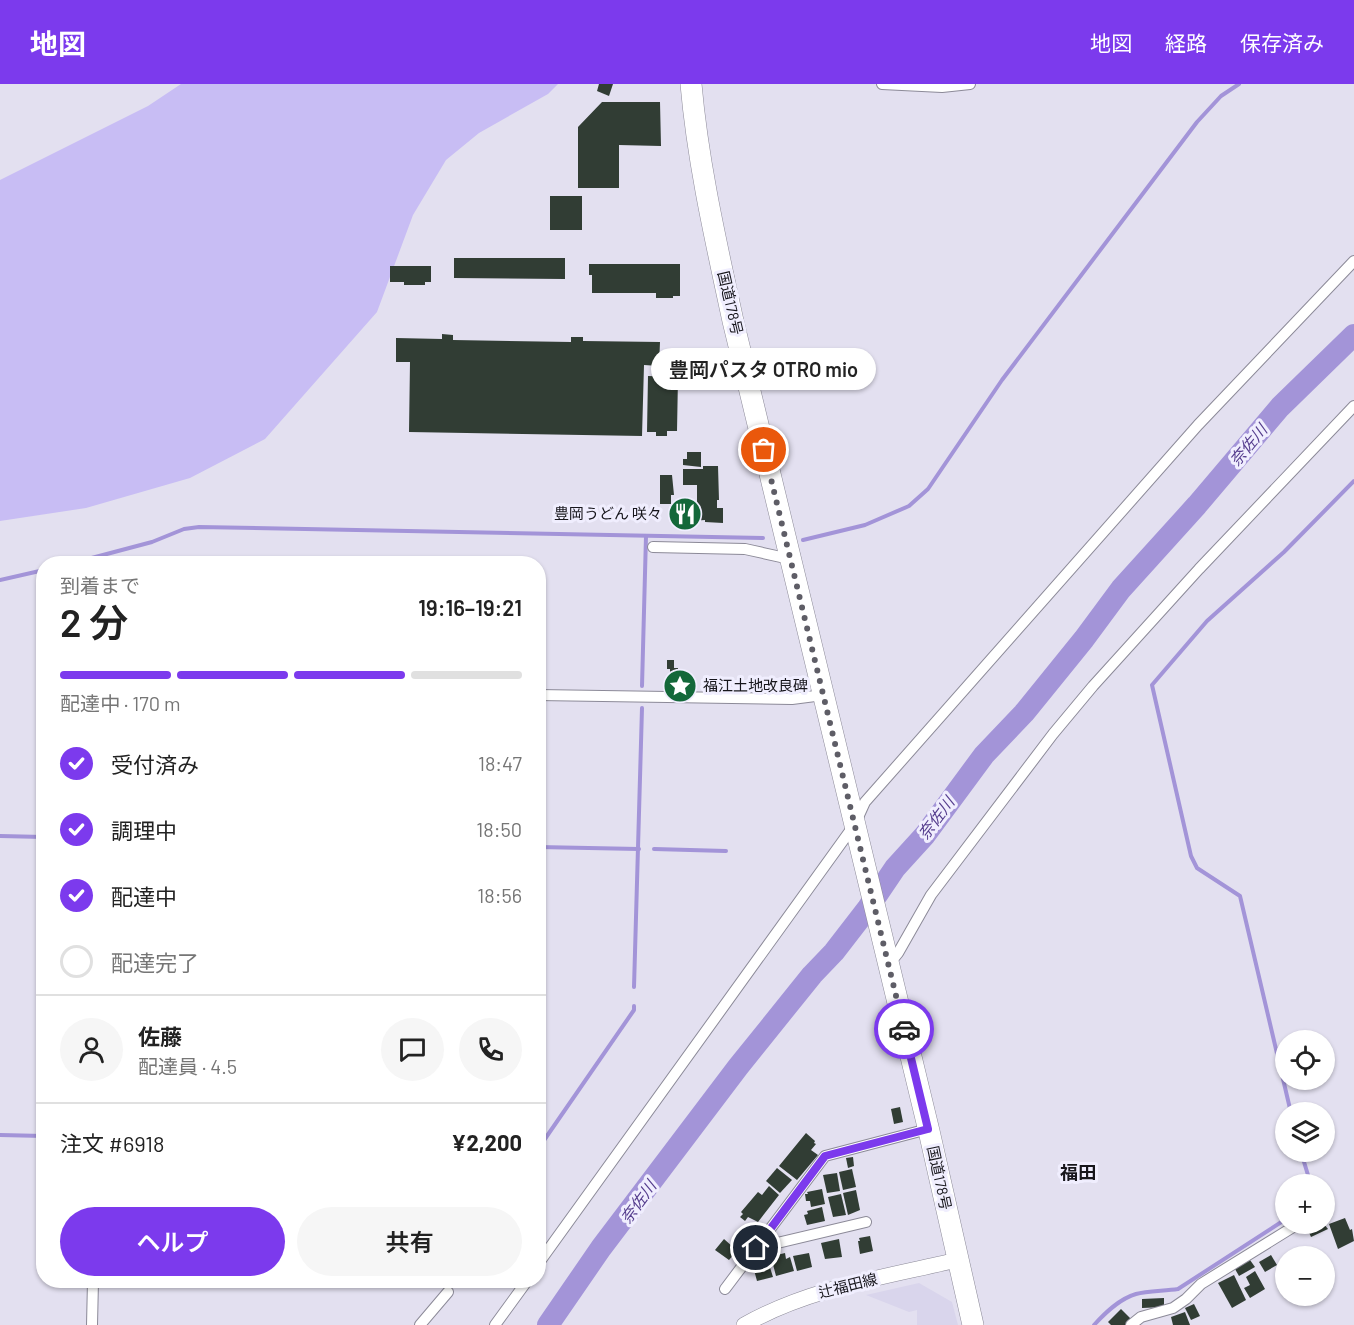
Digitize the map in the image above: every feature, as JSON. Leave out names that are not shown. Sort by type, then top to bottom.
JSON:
[{"type":"highway","name":"国道178号","points":[[692,84],[707,202],[973,1325]]},
{"type":"main road","name":"辻福田線","points":[[744,1325],[761,1315],[815,1294],[957,1260]]},
{"type":"street","points":[[882,84],[942,87],[970,84]]},
{"type":"street","points":[[546,1253],[857,830],[865,802],[1198,425],[1354,261]]},
{"type":"street","points":[[887,959],[898,953],[931,895],[1053,734],[1093,686],[1199,569],[1354,406]]},
{"type":"street","points":[[653,547],[745,549],[790,559]]},
{"type":"street","points":[[546,695],[792,699],[824,695]]},
{"type":"street","points":[[725,1289],[825,1156],[928,1129]]},
{"type":"street","points":[[756,1248],[866,1222]]},
{"type":"street","points":[[1131,1325],[1141,1317],[1173,1308],[1201,1284],[1282,1234]]},
{"type":"street","points":[[92,1325],[93,1288]]},
{"type":"street","points":[[495,1325],[521,1288]]},
{"type":"street","points":[[420,1325],[448,1292]]},
{"type":"shaded area","points":[[181,84],[558,84],[548,94],[479,133],[446,160],[413,215],[377,312],[265,439],[190,478],[86,508],[0,521],[0,180],[148,106]]},
{"type":"shaded area","points":[[919,1283],[952,1302],[958,1325],[917,1325],[917,1310],[909,1312],[866,1295]]},
{"type":"building","points":[[599,84],[613,84],[609,96],[597,91]]},
{"type":"building","points":[[602,102],[660,102],[661,146],[619,145],[619,188],[578,188],[578,127]]},
{"type":"building","points":[[550,196],[582,196],[582,230],[550,230]]},
{"type":"building","points":[[454,258],[565,258],[565,279],[454,278]]},
{"type":"building","points":[[589,264],[680,264],[680,296],[656,298],[656,293],[592,293],[592,275],[589,275]]},
{"type":"building","points":[[390,266],[431,266],[431,282],[425,282],[425,285],[404,285],[404,282],[390,282]]},
{"type":"building","points":[[442,334],[453,335],[453,340],[571,342],[571,337],[583,337],[583,341],[660,342],[659,366],[644,365],[642,436],[409,432],[410,362],[396,362],[396,338],[442,339]]},
{"type":"building","points":[[648,376],[678,377],[677,431],[667,431],[667,436],[656,436],[656,432],[647,432]]},
{"type":"building","points":[[687,452],[701,452],[701,467],[683,465],[683,459],[687,459]]},
{"type":"building","points":[[703,466],[718,466],[719,500],[717,500],[717,508],[723,508],[723,523],[705,522],[705,520],[675,522],[675,504],[697,504],[697,485],[683,485],[683,469],[703,469]]},
{"type":"building","points":[[660,475],[672,475],[674,495],[671,495],[671,504],[660,504]]},
{"type":"building","points":[[667,660],[674,660],[674,668],[678,668],[678,684],[670,684],[670,669],[667,669]]},
{"type":"building","points":[[900,1107],[903,1122],[894,1124],[891,1109]]},
{"type":"building","points":[[806,1133],[815,1141],[816,1144],[811,1150],[818,1155],[797,1180],[779,1166]]},
{"type":"building","points":[[853,1157],[854,1166],[848,1168],[846,1158]]},
{"type":"building","points":[[777,1168],[792,1180],[780,1193],[766,1181]]},
{"type":"building","points":[[852,1169],[856,1187],[843,1190],[839,1172]]},
{"type":"building","points":[[837,1173],[840,1191],[827,1193],[823,1175]]},
{"type":"building","points":[[769,1186],[779,1195],[758,1222],[748,1217],[745,1221],[740,1217],[743,1214],[741,1212],[758,1192],[762,1195]]},
{"type":"building","points":[[822,1189],[825,1204],[811,1207],[810,1201],[806,1201],[805,1194]]},
{"type":"building","points":[[856,1190],[860,1210],[848,1215],[843,1193]]},
{"type":"building","points":[[841,1194],[846,1215],[833,1217],[828,1197]]},
{"type":"building","points":[[822,1207],[825,1221],[807,1225],[804,1215],[808,1214],[807,1211]]},
{"type":"building","points":[[1345,1218],[1350,1230],[1352,1229],[1354,1241],[1338,1249],[1333,1234],[1335,1234],[1335,1222]]},
{"type":"building","points":[[870,1236],[873,1251],[860,1254],[859,1238]]},
{"type":"building","points":[[724,1239],[733,1247],[731,1250],[735,1253],[729,1260],[715,1250]]},
{"type":"building","points":[[839,1239],[842,1257],[825,1259],[821,1243]]},
{"type":"building","points":[[776,1251],[777,1255],[785,1253],[786,1259],[790,1257],[794,1271],[776,1276],[770,1253]]},
{"type":"building","points":[[809,1253],[812,1267],[797,1271],[793,1256]]},
{"type":"building","points":[[766,1255],[773,1277],[757,1281],[754,1270],[751,1271],[750,1266],[760,1264],[759,1257]]},
{"type":"building","points":[[1271,1255],[1275,1266],[1265,1272],[1259,1262]]},
{"type":"building","points":[[1250,1260],[1255,1267],[1239,1276],[1235,1269]]},
{"type":"building","points":[[1255,1271],[1265,1289],[1250,1298],[1244,1288],[1250,1285],[1246,1277]]},
{"type":"building","points":[[1234,1275],[1246,1300],[1232,1308],[1218,1283]]},
{"type":"building","points":[[1164,1298],[1164,1307],[1142,1308],[1142,1299]]},
{"type":"building","points":[[1194,1304],[1200,1316],[1191,1320],[1185,1308]]},
{"type":"building","points":[[1121,1309],[1131,1319],[1125,1325],[1111,1325],[1108,1322]]},
{"type":"building","points":[[1185,1312],[1190,1325],[1173,1325],[1171,1317]]},
{"type":"waterway","points":[[803,540],[865,525],[909,506],[928,489],[1002,380],[1197,122],[1221,96],[1239,84]]},
{"type":"waterway","name":"奈佐川","points":[[548,1325],[601,1248],[738,1067],[812,975],[834,952],[895,868],[925,835],[984,755],[1024,713],[1121,589],[1197,505],[1280,407],[1354,335]]},
{"type":"waterway","points":[[1288,1102],[1240,896],[1197,868],[1191,856],[1152,685],[1207,621],[1284,552],[1354,481]]},
{"type":"waterway","points":[[99,556],[152,542],[184,529],[199,527],[763,538]]},
{"type":"waterway","points":[[642,686],[646,536]]},
{"type":"waterway","points":[[0,580],[36,572]]},
{"type":"waterway","points":[[634,987],[642,708]]},
{"type":"waterway","points":[[0,836],[36,837]]},
{"type":"waterway","points":[[546,847],[639,849]]},
{"type":"waterway","points":[[654,849],[726,851]]},
{"type":"waterway","points":[[546,1137],[634,1010],[634,1006]]},
{"type":"waterway","points":[[0,1135],[36,1136]]},
{"type":"waterway","points":[[1304,1162],[1308,1174]]},
{"type":"waterway","points":[[1094,1325],[1113,1307],[1130,1296],[1178,1289],[1275,1226]]},
{"type":"way so far","points":[[764,450],[904,1029]]},
{"type":"place","name":"豊岡パスタ OTRO mio","points":[[764,450]]},
{"type":"place","name":"豊岡うどん 咲々","points":[[685,514]]},
{"type":"place","name":"福江土地改良碑","points":[[680,686]]},
{"type":"district","name":"福田","points":[[1078,1173]]},
{"type":"route","points":[[756,1248],[825,1156],[928,1129],[904,1029]]}]
